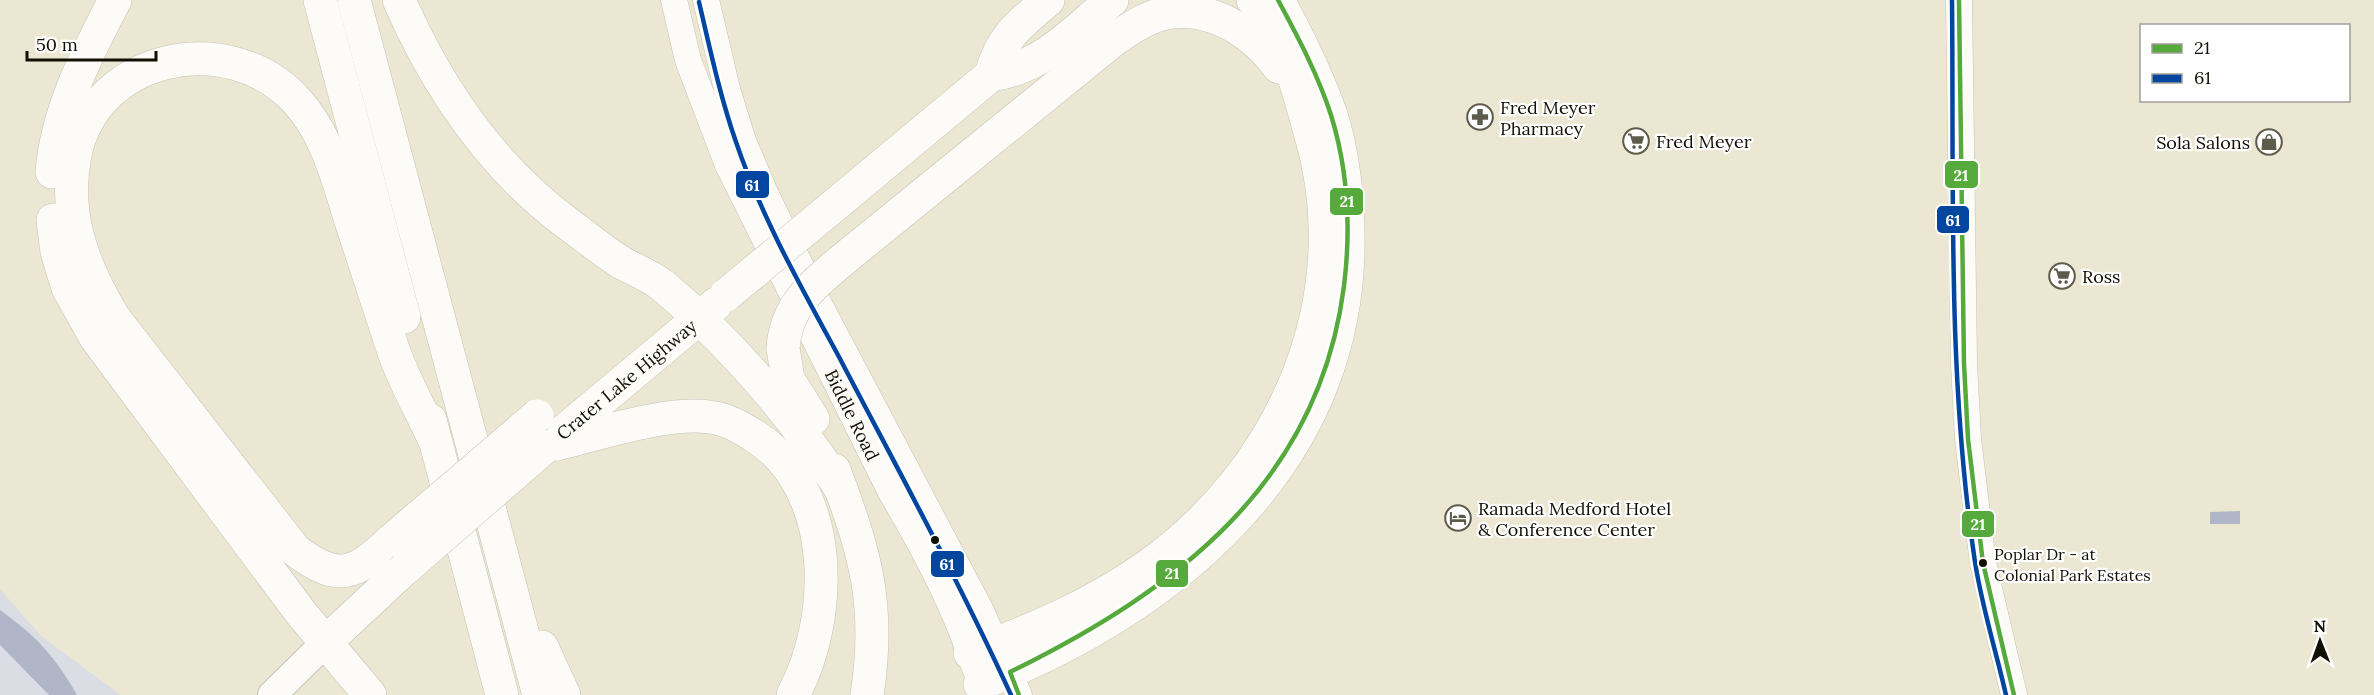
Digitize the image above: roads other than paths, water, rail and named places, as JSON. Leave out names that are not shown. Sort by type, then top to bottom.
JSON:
[{"type":"highway","points":[[115,0],[69,95],[56,146],[51,193],[53,224],[57,252],[68,288],[96,338],[127,383],[326,642],[370,695]]},
{"type":"highway","points":[[320,0],[502,695]]},
{"type":"highway","points":[[354,0],[539,695]]},
{"type":"highway","points":[[399,0],[437,78],[486,147],[557,215],[622,262],[659,282],[700,318],[735,353],[802,433],[841,489]]},
{"type":"highway","points":[[991,75],[996,53],[1011,32],[1048,0]]},
{"type":"highway","name":"Crater Lake Highway","points":[[326,642],[400,573],[545,447],[991,75],[1013,72],[1039,60],[1112,0]]},
{"type":"highway","points":[[981,689],[999,666],[1058,620],[1157,559],[1192,531],[1236,485],[1273,431],[1303,365],[1317,312],[1323,273],[1321,178],[1315,146],[1291,68],[1278,41],[1253,0]]},
{"type":"highway","points":[[999,666],[1039,659],[1098,625],[1196,558],[1225,532],[1269,481],[1289,450],[1316,398],[1330,360],[1343,310],[1347,275],[1348,203],[1331,117],[1311,63],[1278,0]]},
{"type":"highway","points":[[867,695],[871,658],[871,596],[858,532],[816,423],[796,396],[788,379],[783,348],[788,319],[798,300],[852,253],[1116,38],[1138,24],[1161,14],[1184,12],[1204,15],[1245,31],[1268,52],[1297,91]]},
{"type":"highway","points":[[435,441],[393,350],[329,152],[311,119],[294,98],[277,82],[257,70],[233,61],[199,57],[162,63],[132,77],[118,87],[92,116],[80,140],[71,185],[72,214],[79,245],[96,288],[114,318],[296,550],[313,564],[328,570],[350,571],[367,562],[537,416],[617,388]]},
{"type":"highway","points":[[545,447],[655,421],[687,416],[711,417],[728,422],[773,450],[796,482],[807,504],[819,556],[818,621],[810,656],[793,695]]},
{"type":"highway","points":[[507,574],[564,695]]},
{"type":"main road","name":"Biddle Road","points":[[674,0],[688,60],[728,165],[892,494],[921,543],[957,618],[999,666]]},
{"type":"main road","name":"Biddle Road","points":[[706,0],[727,89],[743,141],[765,193],[999,666]]},
{"type":"main road","points":[[1959,0],[1965,411],[1973,497],[1983,563],[2014,695]]},
{"type":"main road","name":"Crater Lake Highway","points":[[272,695],[326,642]]},
{"type":"water","points":[[2240,511],[2240,524],[2210,524],[2210,512]]},
{"type":"water","points":[[0,610],[44,648],[77,695],[49,695],[0,645]]},
{"type":"place","name":"Fred Meyer Pharmacy","points":[[1480,117]]},
{"type":"place","name":"Fred Meyer","points":[[1636,141]]},
{"type":"place","name":"Sola Salons","points":[[2269,142]]},
{"type":"place","name":"Ross","points":[[2062,276]]},
{"type":"place","name":"Ramada Medford Hotel & Conference Center","points":[[1458,518]]},
{"type":"place","name":"Poplar Dr - at Colonial Park Estates","points":[[1983,563]]}]
